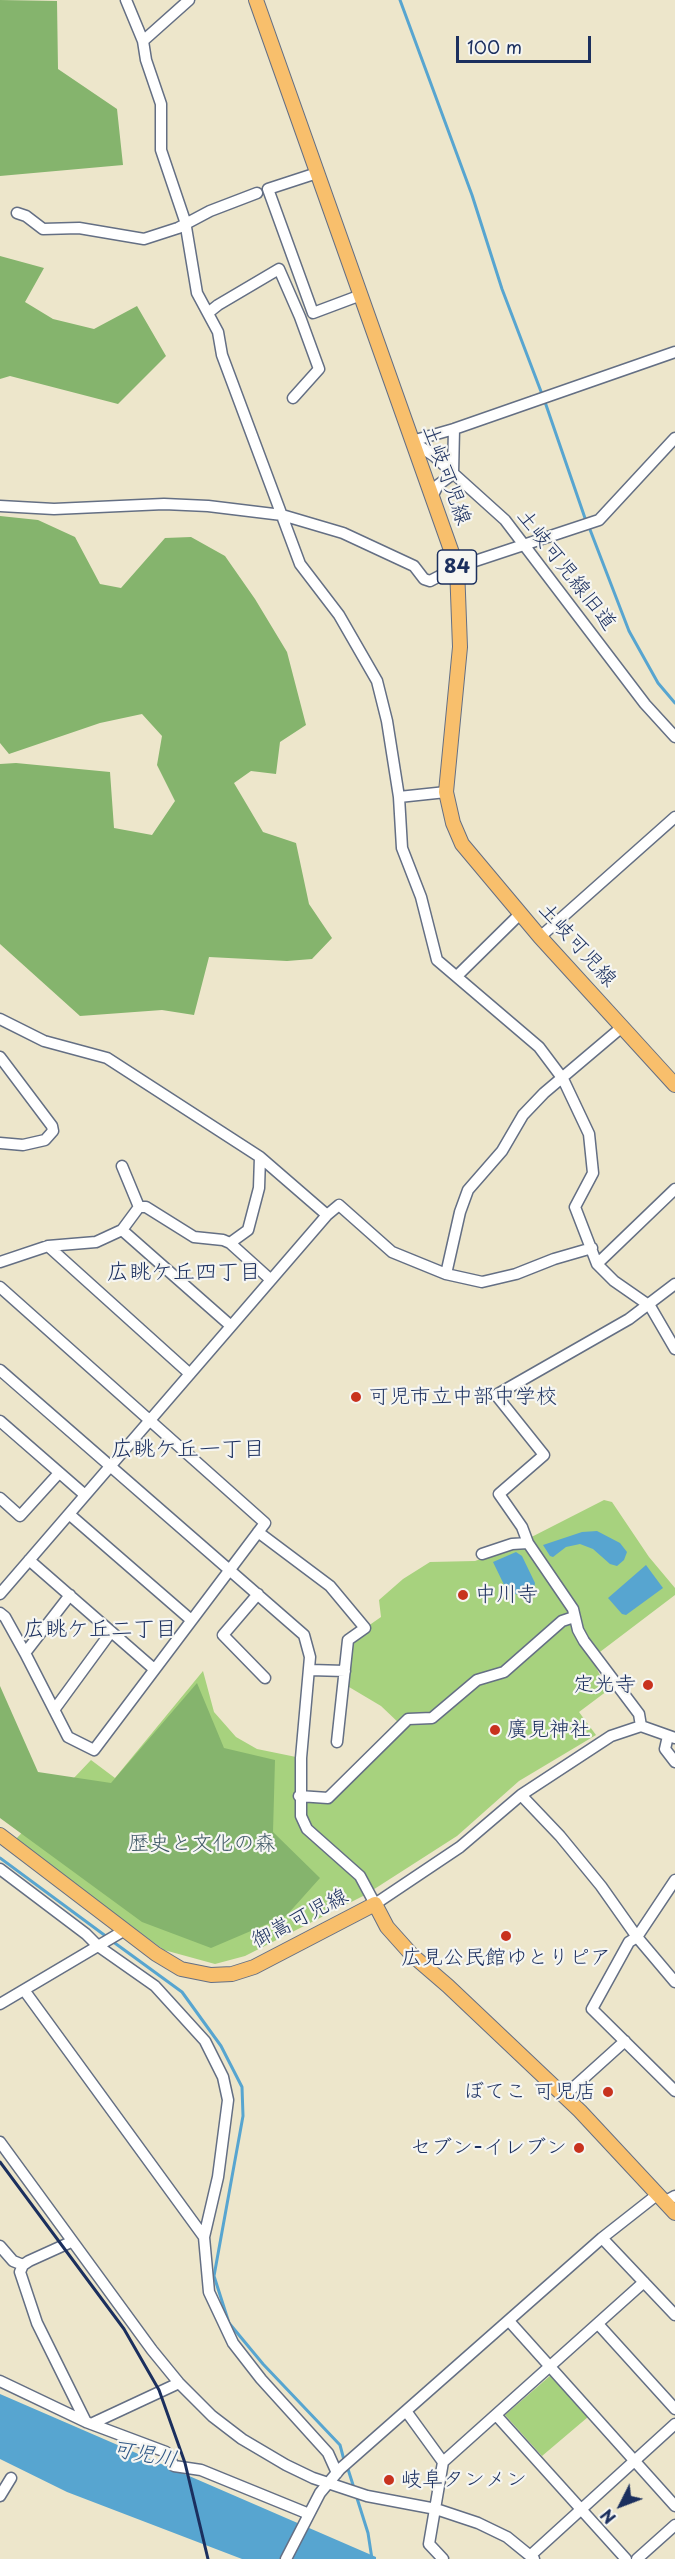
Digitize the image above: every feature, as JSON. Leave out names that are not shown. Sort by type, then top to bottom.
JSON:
[{"type":"main road","name":"土岐可児線","points":[[256,0],[457,567],[460,647],[446,792],[453,823],[462,844],[540,938],[675,1085]]},
{"type":"main road","name":"御嵩可児線","points":[[0,1835],[156,1954],[181,1969],[211,1975],[232,1974],[254,1967],[375,1904],[387,1927],[412,1955],[564,2096],[666,2197],[675,2213]]},
{"type":"street","points":[[126,0],[143,41],[146,60],[163,111],[160,150],[186,224],[197,294],[218,332],[222,355],[300,564],[339,615],[377,681],[387,722],[399,797],[402,848],[421,897],[437,960],[539,1047],[563,1080],[589,1134],[593,1173],[574,1207],[597,1264],[614,1281],[650,1306],[675,1348]]},
{"type":"street","points":[[143,41],[189,0]]},
{"type":"street","points":[[317,173],[268,189],[313,313],[362,295]]},
{"type":"street","points":[[17,213],[26,216],[43,229],[79,228],[144,239],[257,194]]},
{"type":"street","points":[[208,313],[279,269],[319,369],[293,398]]},
{"type":"street","points":[[412,441],[454,429],[675,352]]},
{"type":"street","points":[[433,495],[438,485],[453,474],[454,429]]},
{"type":"street","points":[[0,506],[54,509],[164,504],[228,508],[282,515],[343,533],[414,566],[424,579],[430,581],[457,567],[599,520],[675,438]]},
{"type":"street","name":"土岐可児線旧道","points":[[412,441],[434,456],[505,520],[645,704],[675,737]]},
{"type":"street","points":[[399,797],[446,792]]},
{"type":"street","points":[[540,938],[675,817]]},
{"type":"street","points":[[457,976],[520,914]]},
{"type":"street","points":[[0,1019],[44,1041],[107,1058],[260,1157],[327,1215]]},
{"type":"street","points":[[446,1274],[460,1212],[468,1191],[502,1151],[523,1115],[544,1093],[563,1080],[622,1027]]},
{"type":"street","points":[[0,1057],[52,1126],[53,1131],[45,1140],[22,1145],[1,1141]]},
{"type":"street","points":[[230,1243],[248,1230],[259,1188],[260,1157]]},
{"type":"street","points":[[122,1166],[139,1207]]},
{"type":"street","points":[[597,1264],[675,1189]]},
{"type":"street","points":[[0,1594],[327,1215],[339,1205],[392,1252],[446,1274],[482,1282],[516,1274],[554,1259],[592,1248]]},
{"type":"street","points":[[139,1207],[146,1207],[194,1237],[230,1243],[271,1280]]},
{"type":"street","points":[[0,1262],[48,1246],[90,1244],[122,1230],[139,1207]]},
{"type":"street","points":[[122,1230],[231,1326]]},
{"type":"street","points":[[48,1246],[190,1374]]},
{"type":"street","points":[[640,1726],[639,1714],[584,1641],[573,1609],[528,1543],[522,1527],[499,1494],[544,1455],[496,1395],[650,1306],[675,1284]]},
{"type":"street","points":[[0,1287],[265,1523],[190,1619],[94,1750],[68,1737],[25,1653],[5,1617],[0,1613]]},
{"type":"street","points":[[0,1370],[304,1635],[310,1657],[310,1670],[301,1758],[299,1796],[301,1816],[307,1829],[360,1876],[375,1904],[460,1847],[521,1795],[611,1736],[640,1726],[672,1737],[665,1749],[675,1761]]},
{"type":"street","points":[[0,1421],[85,1495]]},
{"type":"street","points":[[0,1498],[20,1516],[59,1473]]},
{"type":"street","points":[[69,1514],[190,1619]]},
{"type":"street","points":[[258,1532],[330,1586],[365,1628],[348,1640],[337,1742]]},
{"type":"street","points":[[482,1554],[512,1544],[528,1543]]},
{"type":"street","points":[[29,1560],[154,1669]]},
{"type":"street","points":[[258,1594],[223,1635],[265,1678]]},
{"type":"street","points":[[25,1653],[70,1595]]},
{"type":"street","points":[[299,1796],[328,1798],[408,1719],[432,1718],[477,1680],[504,1672],[562,1621],[574,1617]]},
{"type":"street","points":[[54,1710],[111,1632]]},
{"type":"street","points":[[310,1670],[345,1671]]},
{"type":"street","points":[[521,1795],[560,1836],[675,1982]]},
{"type":"street","points":[[0,1869],[86,1934],[98,1947],[155,1986],[205,2041],[223,2077],[228,2100],[227,2124],[218,2177],[204,2237],[209,2292],[233,2343],[261,2379],[328,2453],[339,2471]]},
{"type":"street","points":[[675,1880],[638,1937],[629,1942],[592,2009],[675,2091]]},
{"type":"street","points":[[0,2004],[125,1930]]},
{"type":"street","points":[[24,1990],[204,2237]]},
{"type":"street","points":[[564,2096],[625,2041]]},
{"type":"street","points":[[0,2142],[71,2242],[179,2383],[212,2416],[242,2439],[286,2465],[328,2484],[367,2496],[436,2509],[477,2523],[507,2536],[532,2557],[675,2424]]},
{"type":"street","points":[[286,2559],[307,2517],[339,2471],[602,2238],[666,2197]]},
{"type":"street","points":[[602,2238],[675,2314]]},
{"type":"street","points":[[71,2242],[23,2265],[20,2272],[37,2323],[89,2423]]},
{"type":"street","points":[[0,2246],[13,2261],[23,2265]]},
{"type":"street","points":[[443,2559],[429,2544],[443,2462],[644,2282]]},
{"type":"street","points":[[509,2321],[675,2506]]},
{"type":"street","points":[[598,2324],[675,2409]]},
{"type":"street","points":[[0,2381],[89,2423],[166,2452],[174,2466],[201,2470],[307,2517]]},
{"type":"street","points":[[89,2423],[179,2383]]},
{"type":"street","points":[[406,2411],[443,2462]]},
{"type":"street","points":[[496,2415],[626,2559]]},
{"type":"street","points":[[0,2496],[11,2478]]},
{"type":"street","points":[[637,2559],[675,2525]]},
{"type":"green space","points":[[0,0],[57,1],[58,69],[117,109],[123,165],[0,176]]},
{"type":"green space","points":[[0,256],[44,268],[25,302],[53,319],[94,329],[137,306],[166,356],[118,404],[10,376],[0,379]]},
{"type":"green space","points":[[0,516],[38,520],[75,537],[100,584],[121,588],[165,538],[191,537],[225,556],[255,599],[287,652],[306,725],[280,742],[276,774],[251,771],[234,783],[263,832],[296,843],[309,904],[332,938],[312,959],[287,961],[209,957],[194,1015],[162,1010],[80,1016],[0,944],[0,764],[16,763],[110,772],[114,828],[152,835],[175,801],[157,765],[162,736],[142,714],[100,723],[9,754],[0,743]]},
{"type":"green space","name":"歴史と文化の森","points":[[604,1500],[612,1502],[649,1557],[675,1588],[675,1595],[592,1658],[607,1691],[579,1712],[596,1735],[519,1781],[457,1836],[365,1895],[245,1956],[215,1964],[164,1950],[15,1840],[91,1760],[115,1778],[203,1671],[214,1712],[236,1737],[257,1749],[301,1758],[299,1796],[328,1798],[401,1725],[381,1706],[344,1684],[348,1640],[381,1617],[379,1600],[403,1579],[430,1562],[475,1561],[508,1549]]},
{"type":"green space","points":[[197,1683],[224,1748],[275,1760],[273,1832],[320,1878],[286,1916],[211,1948],[142,1922],[0,1818],[0,1686],[38,1772],[111,1783]]},
{"type":"green space","points":[[551,2375],[588,2417],[542,2456],[505,2415]]},
{"type":"water","points":[[597,1531],[620,1543],[627,1552],[624,1560],[617,1566],[610,1564],[593,1549],[580,1544],[566,1547],[553,1557],[543,1545],[582,1532]]},
{"type":"water","points":[[516,1552],[522,1556],[535,1583],[533,1593],[527,1596],[508,1593],[493,1562]]},
{"type":"water","points":[[646,1565],[663,1588],[626,1615],[622,1614],[608,1598]]},
{"type":"water","points":[[0,2394],[376,2557],[376,2559],[242,2559],[67,2492],[0,2459]]},
{"type":"waterway","points":[[400,0],[472,195],[502,289],[545,402],[586,521]]},
{"type":"waterway","points":[[589,527],[629,631],[658,683],[675,703]]},
{"type":"waterway","points":[[0,1858],[107,1937]]},
{"type":"waterway","points":[[112,1941],[182,1992],[221,2046],[242,2087],[243,2116],[214,2276],[229,2323],[263,2364],[340,2445],[344,2460]]},
{"type":"waterway","points":[[347,2466],[354,2488]]},
{"type":"waterway","points":[[356,2495],[368,2533],[372,2559]]},
{"type":"railway","points":[[0,2162],[124,2329],[159,2390],[185,2463],[208,2559]]},
{"type":"place","name":"可児市立中部中学校","points":[[356,1397]]},
{"type":"place","name":"中川寺","points":[[463,1595]]},
{"type":"place","name":"定光寺","points":[[648,1685]]},
{"type":"place","name":"廣見神社","points":[[495,1730]]},
{"type":"place","name":"広見公民館ゆとりピア","points":[[506,1936]]},
{"type":"place","name":"ぼてこ 可児店","points":[[608,2092]]},
{"type":"place","name":"セブン-イレブン","points":[[579,2148]]},
{"type":"place","name":"岐阜タンメン","points":[[389,2480]]},
{"type":"district","name":"広眺ケ丘四丁目","points":[[184,1273]]},
{"type":"district","name":"広眺ケ丘一丁目","points":[[188,1450]]},
{"type":"district","name":"広眺ケ丘二丁目","points":[[100,1630]]},
{"type":"water label","name":"可児川","points":[[144,2455]]}]
